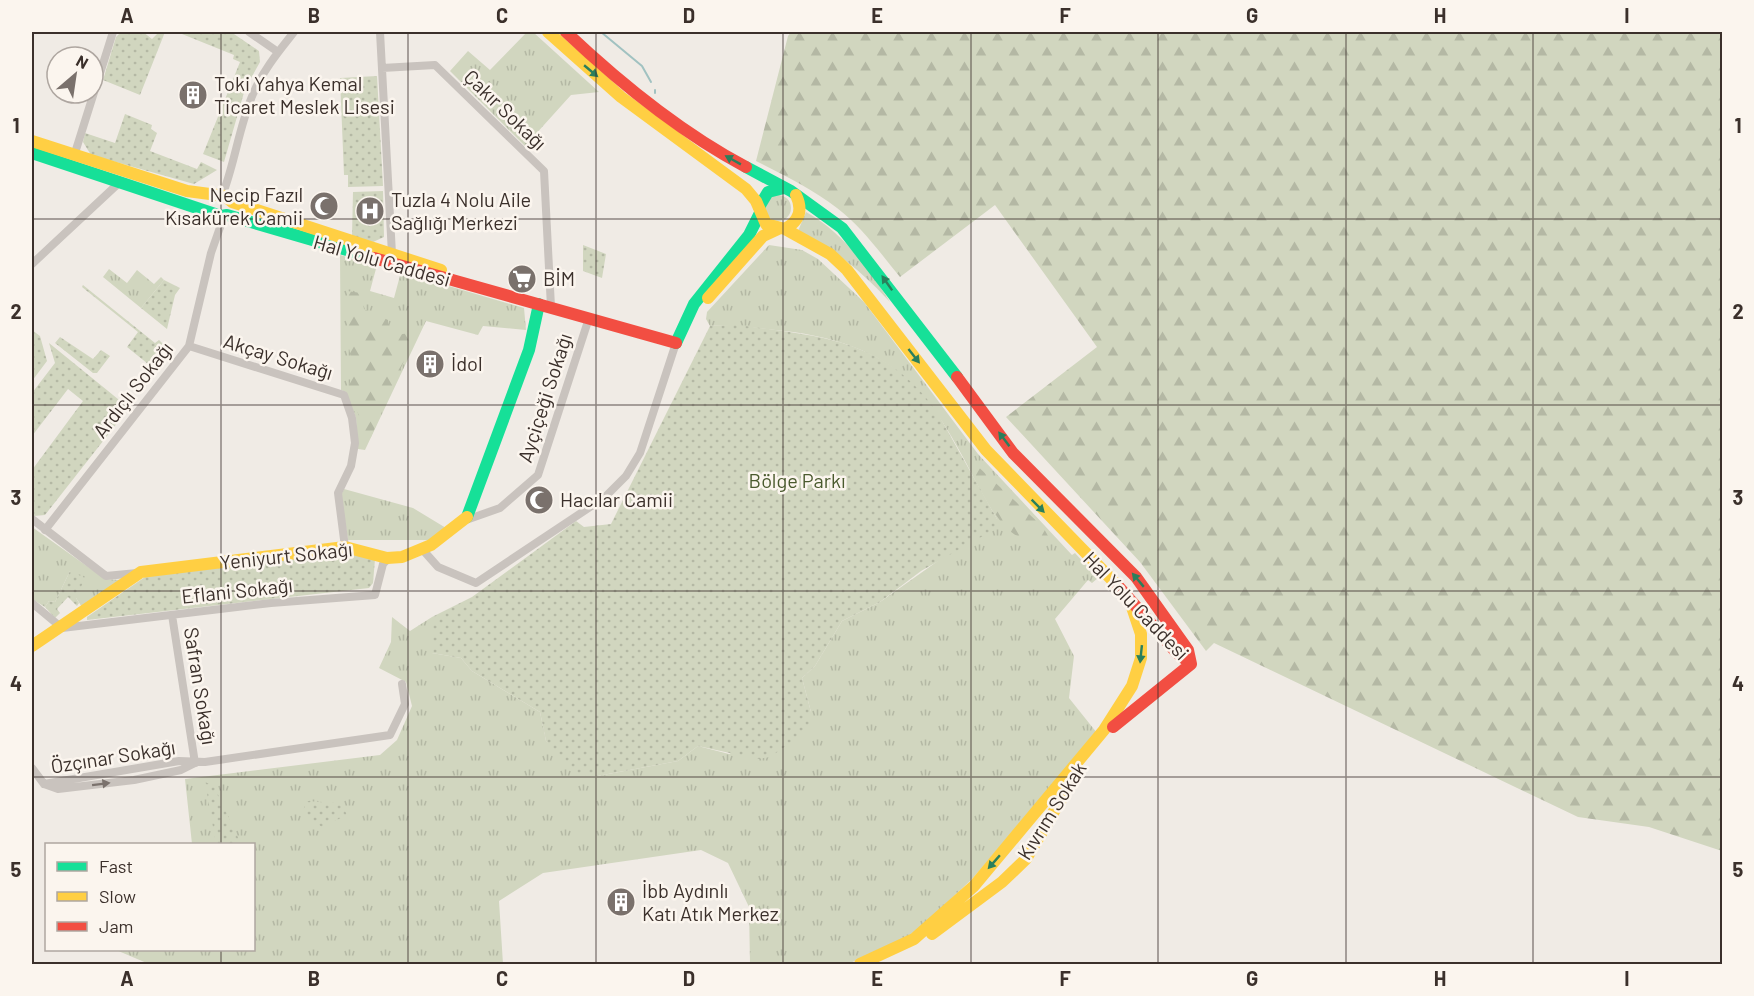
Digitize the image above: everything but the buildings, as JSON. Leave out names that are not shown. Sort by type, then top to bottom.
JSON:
[{"type":"street","points":[[74,156],[113,32]]},
{"type":"street","points":[[249,32],[278,52]]},
{"type":"street","points":[[226,199],[213,203],[220,214],[232,208],[226,199],[253,94],[278,52],[294,32]]},
{"type":"street","points":[[380,32],[392,254]]},
{"type":"street","points":[[548,32],[621,97],[733,178],[752,195],[766,224],[782,229]]},
{"type":"street","points":[[566,32],[601,65],[688,132],[720,153],[796,195],[800,201],[800,215],[796,221],[763,236],[700,308],[676,343]]},
{"type":"street","name":"Çakır Sokağı","points":[[382,68],[435,65],[544,171],[544,305]]},
{"type":"street","name":"Hal Yolu Caddesi","points":[[32,141],[186,191],[226,199],[514,293],[544,305]]},
{"type":"street","name":"Hal Yolu Caddesi","points":[[32,153],[220,214],[513,299],[544,305],[676,343]]},
{"type":"street","points":[[32,264],[121,181]]},
{"type":"street","points":[[422,549],[438,567],[476,583],[605,497],[626,476],[640,453],[676,343],[694,304],[749,235],[765,194],[771,190],[784,188]]},
{"type":"street","name":"Hal Yolu Caddesi","points":[[796,195],[829,217],[856,243],[1013,453],[1117,556],[1158,604],[1188,650],[1191,664]]},
{"type":"street","name":"Ardıçlı Sokağı","points":[[45,530],[189,346],[220,214]]},
{"type":"street","name":"Hal Yolu Caddesi","points":[[782,229],[830,254],[847,270],[986,450],[1128,598],[1176,652],[1191,664]]},
{"type":"street","points":[[389,558],[422,549],[445,537],[466,520],[544,305]]},
{"type":"street","name":"Ayçiçeği Sokağı","points":[[466,520],[500,508],[538,475],[589,318]]},
{"type":"street","name":"Akçay Sokağı","points":[[189,346],[344,395],[352,417],[355,443],[351,466],[338,493],[345,547]]},
{"type":"street","points":[[32,519],[106,576],[141,572]]},
{"type":"street","name":"Yeniyurt Sokağı","points":[[32,646],[62,628],[141,572],[345,547],[359,547],[389,558]]},
{"type":"street","name":"Eflani Sokağı","points":[[62,628],[271,603],[375,596],[383,564],[389,558]]},
{"type":"street","points":[[860,964],[914,939],[974,886],[1104,730],[1132,686],[1141,658],[1141,634],[1128,598]]},
{"type":"street","points":[[32,603],[62,628]]},
{"type":"street","name":"Safran Sokağı","points":[[172,615],[195,762]]},
{"type":"street","name":"Kıvrım Sokak","points":[[874,964],[927,937],[1002,882],[1026,859],[1085,758],[1098,742],[1130,711],[1191,664]]},
{"type":"street","name":"Özçınar Sokağı","points":[[32,768],[44,784],[58,789],[134,780],[181,770],[195,762],[390,735],[405,704],[402,684]]},
{"type":"green space","points":[[121,32],[143,32],[152,39],[159,32],[165,32],[140,95],[105,81],[105,73],[116,37]]},
{"type":"green space","points":[[177,32],[231,32],[259,51],[260,62],[245,89],[224,162],[203,154],[240,62],[233,59],[234,55]]},
{"type":"green space","points":[[527,32],[533,32],[599,92],[571,95],[525,146],[450,71],[468,51],[490,70]]},
{"type":"green space","points":[[791,32],[1722,32],[1722,851],[1649,827],[1578,817],[1214,643],[1206,651],[1140,562],[1006,417],[1097,347],[995,205],[900,277],[846,215],[808,188],[756,161],[788,36]]},
{"type":"green space","points":[[377,76],[383,186],[348,187],[348,175],[344,175],[340,78]]},
{"type":"green space","points":[[125,114],[152,125],[151,129],[157,133],[150,151],[197,169],[201,162],[217,170],[194,184],[91,155],[83,142],[85,133],[115,143]]},
{"type":"green space","points":[[383,191],[384,237],[373,242],[352,236],[353,192]]},
{"type":"green space","points":[[778,195],[787,199],[791,208],[787,217],[778,221],[769,217],[765,208],[769,199]]},
{"type":"green space","points":[[806,212],[843,240],[873,276],[890,302],[847,262],[824,245],[798,231]]},
{"type":"green space","points":[[583,245],[606,254],[602,278],[583,271]]},
{"type":"green space","points":[[769,245],[802,250],[818,259],[864,302],[978,454],[1072,555],[1075,553],[1098,578],[1092,583],[1088,580],[1055,619],[1074,656],[1069,698],[1097,733],[972,879],[920,928],[902,940],[848,964],[750,964],[749,907],[728,863],[701,850],[543,873],[499,901],[503,964],[149,964],[118,951],[255,951],[255,843],[192,843],[185,779],[380,755],[397,740],[412,706],[406,682],[379,668],[391,642],[392,617],[410,631],[432,617],[432,653],[461,658],[472,671],[540,712],[546,741],[592,777],[678,761],[698,746],[729,754],[811,712],[802,678],[815,666],[842,621],[880,602],[997,519],[941,420],[922,394],[899,373],[872,355],[837,341],[793,332],[710,326],[706,319],[707,312]]},
{"type":"green space","points":[[340,255],[377,265],[370,291],[394,298],[401,272],[524,308],[526,330],[483,326],[478,335],[426,321],[365,450],[358,449],[356,418],[346,392],[341,390]]},
{"type":"green space","points":[[109,269],[127,283],[137,270],[154,284],[161,277],[164,280],[141,308],[103,277]]},
{"type":"green space","points":[[164,280],[180,288],[175,295],[167,329],[141,308]]},
{"type":"green space","points":[[83,285],[155,343],[159,340],[163,344],[151,359],[156,364],[153,368],[127,347],[138,332],[82,287]]},
{"type":"green space","points":[[347,291],[361,293],[364,309],[388,320],[388,336],[410,333],[410,347],[371,437],[364,445],[359,416],[349,390],[352,365],[347,335]]},
{"type":"green space","name":"Bölge Parkı","points":[[737,325],[823,338],[872,355],[895,369],[917,387],[937,412],[997,519],[997,528],[921,571],[880,602],[842,621],[815,666],[802,678],[811,712],[808,731],[770,757],[757,759],[698,746],[678,761],[592,777],[571,771],[546,741],[540,712],[472,671],[461,658],[432,653],[432,617],[472,597],[576,521],[584,527],[611,524],[710,326]]},
{"type":"green space","points":[[32,330],[40,336],[47,361],[32,381]]},
{"type":"green space","points":[[60,337],[93,359],[101,350],[110,356],[97,373],[93,373],[55,343]]},
{"type":"green space","points":[[49,343],[129,408],[45,515],[34,516],[32,514],[32,470],[83,401],[68,389],[32,436],[32,393],[55,363]]},
{"type":"green space","points":[[973,462],[1043,527],[1048,536],[1023,538],[1012,533],[997,517],[977,484],[968,466]]},
{"type":"green space","points":[[344,489],[413,508],[446,528],[431,540],[348,540],[341,495]]},
{"type":"green space","points":[[32,527],[105,579],[121,580],[84,610],[76,598],[70,571],[55,602],[49,601],[45,607],[32,599]]},
{"type":"green space","points":[[350,551],[375,559],[373,583],[369,588],[87,620],[87,617],[145,577]]},
{"type":"green space","points":[[70,571],[85,578],[76,598],[79,603],[77,606],[68,597],[57,609],[60,613],[55,618],[45,607],[49,601],[55,602]]},
{"type":"green space","points":[[205,782],[214,786],[241,843],[216,843]]},
{"type":"green space","points":[[305,801],[341,803],[347,815],[322,827],[303,814]]},
{"type":"waterway","points":[[601,32],[642,66],[651,82]]},
{"type":"traffic: fast","points":[[32,153],[221,216],[227,215],[374,258]]},
{"type":"traffic: fast","points":[[746,167],[791,191],[842,228],[957,377]]},
{"type":"traffic: fast","points":[[759,207],[768,192],[784,188]]},
{"type":"traffic: fast","points":[[676,343],[694,304],[749,235],[760,213]]},
{"type":"traffic: fast","points":[[467,517],[529,350],[539,304]]},
{"type":"traffic: slow","points":[[548,32],[621,97],[746,189],[756,201],[766,224],[785,229],[794,222],[799,210],[796,195]]},
{"type":"traffic: slow","points":[[32,141],[187,191],[225,196],[232,202],[441,270]]},
{"type":"traffic: slow","points":[[708,298],[763,236],[778,229]]},
{"type":"traffic: slow","points":[[785,229],[830,254],[847,270],[986,450],[1118,586]]},
{"type":"traffic: slow","points":[[32,646],[141,572],[345,547],[387,558],[402,557],[431,545],[467,517]]},
{"type":"traffic: slow","points":[[860,964],[914,939],[974,886],[1104,730],[1132,686],[1141,658],[1141,634],[1132,607]]},
{"type":"traffic: slow","points":[[932,934],[1002,882],[1026,859],[1073,779]]},
{"type":"traffic: jam","points":[[566,32],[652,106],[698,138],[746,167]]},
{"type":"traffic: jam","points":[[374,258],[676,343]]},
{"type":"traffic: jam","points":[[957,377],[1013,453],[1136,577],[1188,650],[1191,664]]},
{"type":"traffic: jam","points":[[1118,586],[1176,652],[1191,664]]},
{"type":"traffic: jam","points":[[1113,727],[1191,664]]},
{"type":"place","name":"Toki Yahya Kemal Ticaret Meslek Lisesi","points":[[193,95]]},
{"type":"place","name":"Necip Fazıl Kısakürek Camii","points":[[324,206]]},
{"type":"place","name":"Tuzla 4 Nolu Aile Sağlığı Merkezi","points":[[370,211]]},
{"type":"place","name":"BİM","points":[[522,279]]},
{"type":"place","name":"İdol","points":[[430,364]]},
{"type":"place","name":"Hacılar Camii","points":[[539,500]]},
{"type":"place","name":"İbb Aydınlı Katı Atık Merkez","points":[[621,902]]}]
